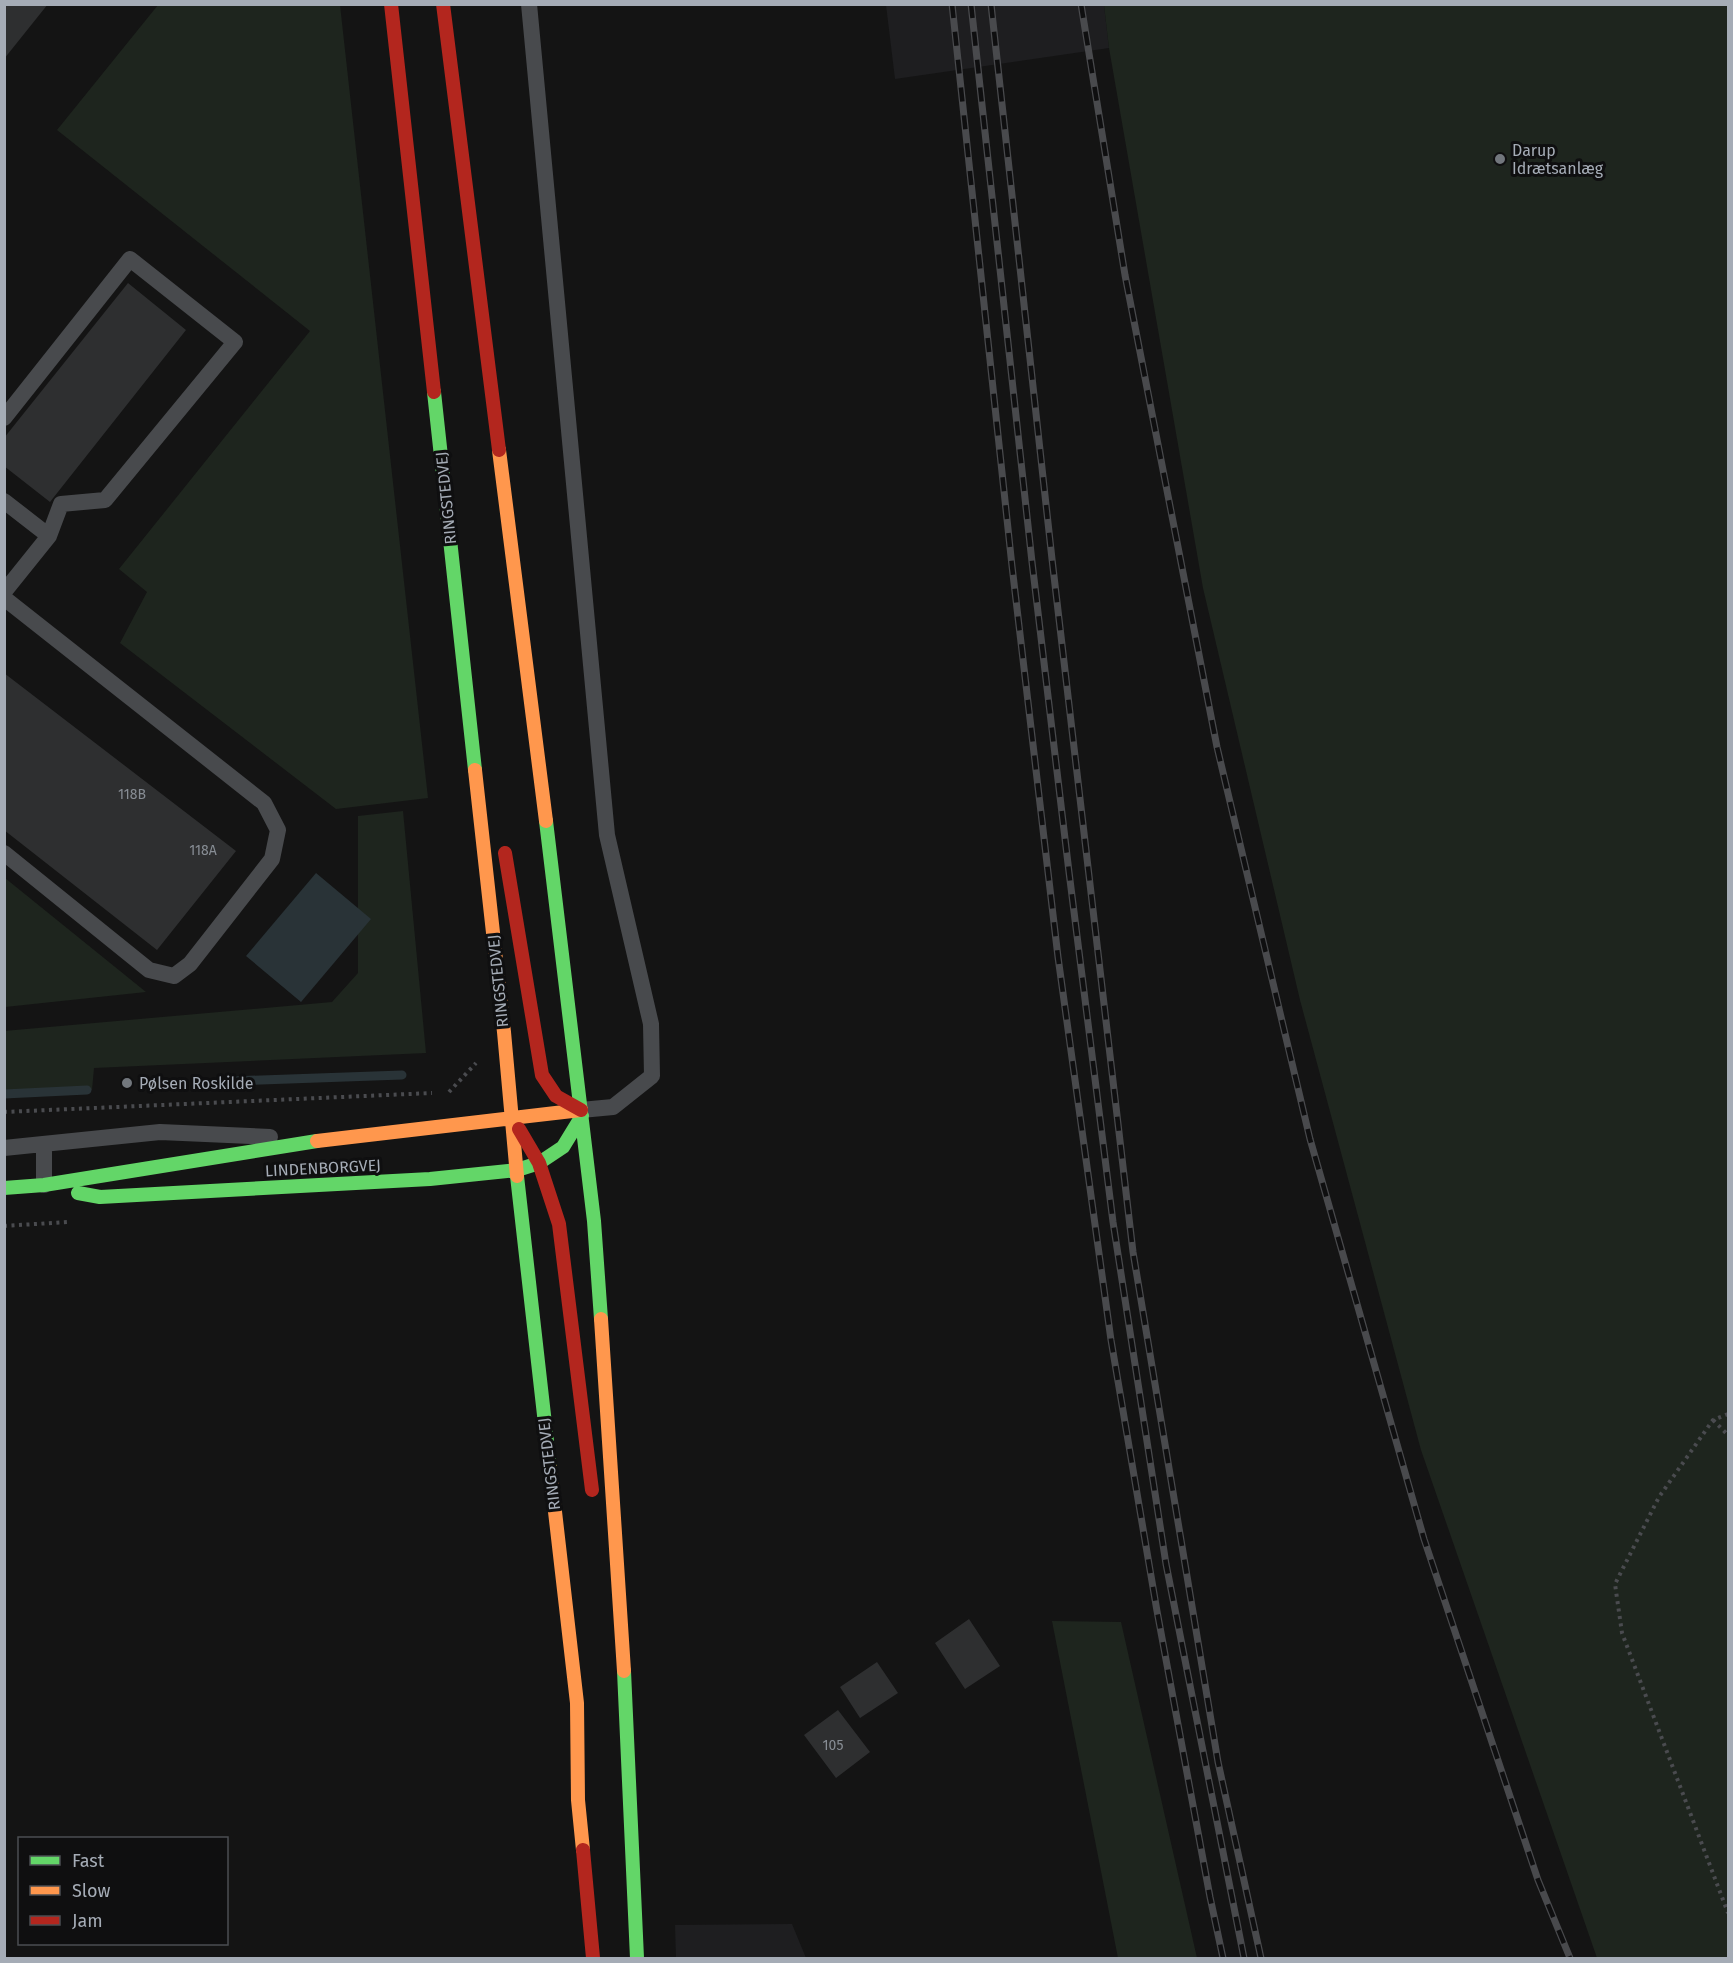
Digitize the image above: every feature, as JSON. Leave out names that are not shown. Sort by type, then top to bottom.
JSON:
[{"type":"main road","name":"RINGSTEDVEJ","points":[[391,4],[504,1032],[521,1219],[577,1703],[578,1800],[593,1959]]},
{"type":"main road","points":[[442,4],[594,1221],[620,1596],[637,1959]]},
{"type":"main road","points":[[469,715],[492,803]]},
{"type":"main road","points":[[501,836],[542,1075],[556,1096],[582,1113]]},
{"type":"main road","name":"LINDENBORGVEJ","points":[[4,1188],[44,1185],[331,1139],[513,1117],[582,1113]]},
{"type":"main road","name":"LINDENBORGVEJ","points":[[44,1185],[100,1197],[430,1179],[517,1170],[539,1163],[563,1147],[582,1113]]},
{"type":"main road","points":[[513,1117],[539,1163],[559,1224],[594,1508]]},
{"type":"main road","points":[[602,1541],[620,1596]]},
{"type":"lane","points":[[529,4],[607,836],[651,1024],[652,1076],[613,1107],[582,1113]]},
{"type":"lane","points":[[4,418],[130,259],[235,342],[105,500],[61,504],[49,536],[4,592]]},
{"type":"lane","points":[[4,501],[49,536]]},
{"type":"lane","points":[[4,598],[264,803],[278,830],[272,859],[190,964],[174,976],[149,970],[4,853]]},
{"type":"lane","points":[[4,1148],[160,1132],[331,1139]]},
{"type":"lane","points":[[44,1144],[44,1185]]},
{"type":"path","points":[[4,1112],[449,1092],[504,1032]]},
{"type":"path","points":[[1728,1414],[1713,1420],[1659,1497],[1615,1584],[1622,1633],[1728,1912]]},
{"type":"path","points":[[1713,1420],[1728,1435]]},
{"type":"shaded area","points":[[158,5],[340,5],[428,798],[336,809],[120,643],[147,592],[119,569],[310,331],[57,130]]},
{"type":"shaded area","points":[[886,5],[1104,5],[1109,48],[895,79]]},
{"type":"shaded area","points":[[1104,5],[1728,5],[1728,1958],[1597,1958],[1421,1450],[1300,1000],[1203,588],[1109,48]]},
{"type":"shaded area","points":[[403,811],[426,1053],[94,1068],[92,1090],[5,1094],[4,1031],[332,1002],[358,973],[358,816]]},
{"type":"shaded area","points":[[316,873],[371,919],[301,1002],[246,956]]},
{"type":"shaded area","points":[[5,878],[146,992],[5,1007]]},
{"type":"shaded area","points":[[1052,1621],[1121,1622],[1197,1958],[1118,1958]]},
{"type":"shaded area","points":[[792,1924],[806,1958],[676,1958],[675,1925]]},
{"type":"building","points":[[4,4],[48,4],[4,59]]},
{"type":"building","points":[[128,283],[186,330],[50,502],[4,466],[4,438]]},
{"type":"building","points":[[4,673],[236,851],[157,950],[4,830]]},
{"type":"building","points":[[969,1619],[1000,1666],[965,1689],[935,1643]]},
{"type":"building","points":[[877,1662],[898,1693],[860,1718],[840,1687]]},
{"type":"building","points":[[838,1710],[870,1752],[836,1778],[804,1735]]},
{"type":"waterway","points":[[231,1081],[402,1075]]},
{"type":"waterway","points":[[4,1094],[87,1090]]},
{"type":"railway","points":[[952,4],[1012,566],[1058,957],[1111,1340],[1157,1611],[1223,1958]]},
{"type":"railway","points":[[971,4],[1032,562],[1113,1222],[1166,1564],[1244,1958]]},
{"type":"railway","points":[[991,4],[1052,559],[1133,1252],[1218,1762],[1261,1958]]},
{"type":"railway","points":[[1081,4],[1125,275],[1217,747],[1310,1139],[1424,1539],[1538,1880],[1570,1958]]},
{"type":"traffic: fast","points":[[434,392],[475,770]]},
{"type":"traffic: fast","points":[[546,821],[594,1221],[601,1319]]},
{"type":"traffic: fast","points":[[78,1193],[100,1197],[430,1179],[517,1170],[539,1163],[563,1147],[582,1116]]},
{"type":"traffic: fast","points":[[4,1188],[44,1185],[317,1141]]},
{"type":"traffic: fast","points":[[517,1176],[550,1468]]},
{"type":"traffic: fast","points":[[624,1671],[637,1958]]},
{"type":"traffic: slow","points":[[499,450],[546,821]]},
{"type":"traffic: slow","points":[[475,770],[504,1032],[517,1176]]},
{"type":"traffic: slow","points":[[317,1141],[581,1110]]},
{"type":"traffic: slow","points":[[601,1319],[624,1671]]},
{"type":"traffic: slow","points":[[550,1468],[577,1703],[578,1800],[583,1850]]},
{"type":"traffic: jam","points":[[391,4],[434,392]]},
{"type":"traffic: jam","points":[[443,4],[499,450]]},
{"type":"traffic: jam","points":[[505,853],[542,1075],[556,1096],[581,1110]]},
{"type":"traffic: jam","points":[[519,1129],[539,1163],[559,1224],[592,1490]]},
{"type":"traffic: jam","points":[[583,1850],[593,1958]]},
{"type":"place","name":"Darup Idrætsanlæg","points":[[1500,159]]},
{"type":"place","name":"Pølsen Roskilde","points":[[127,1083]]}]
